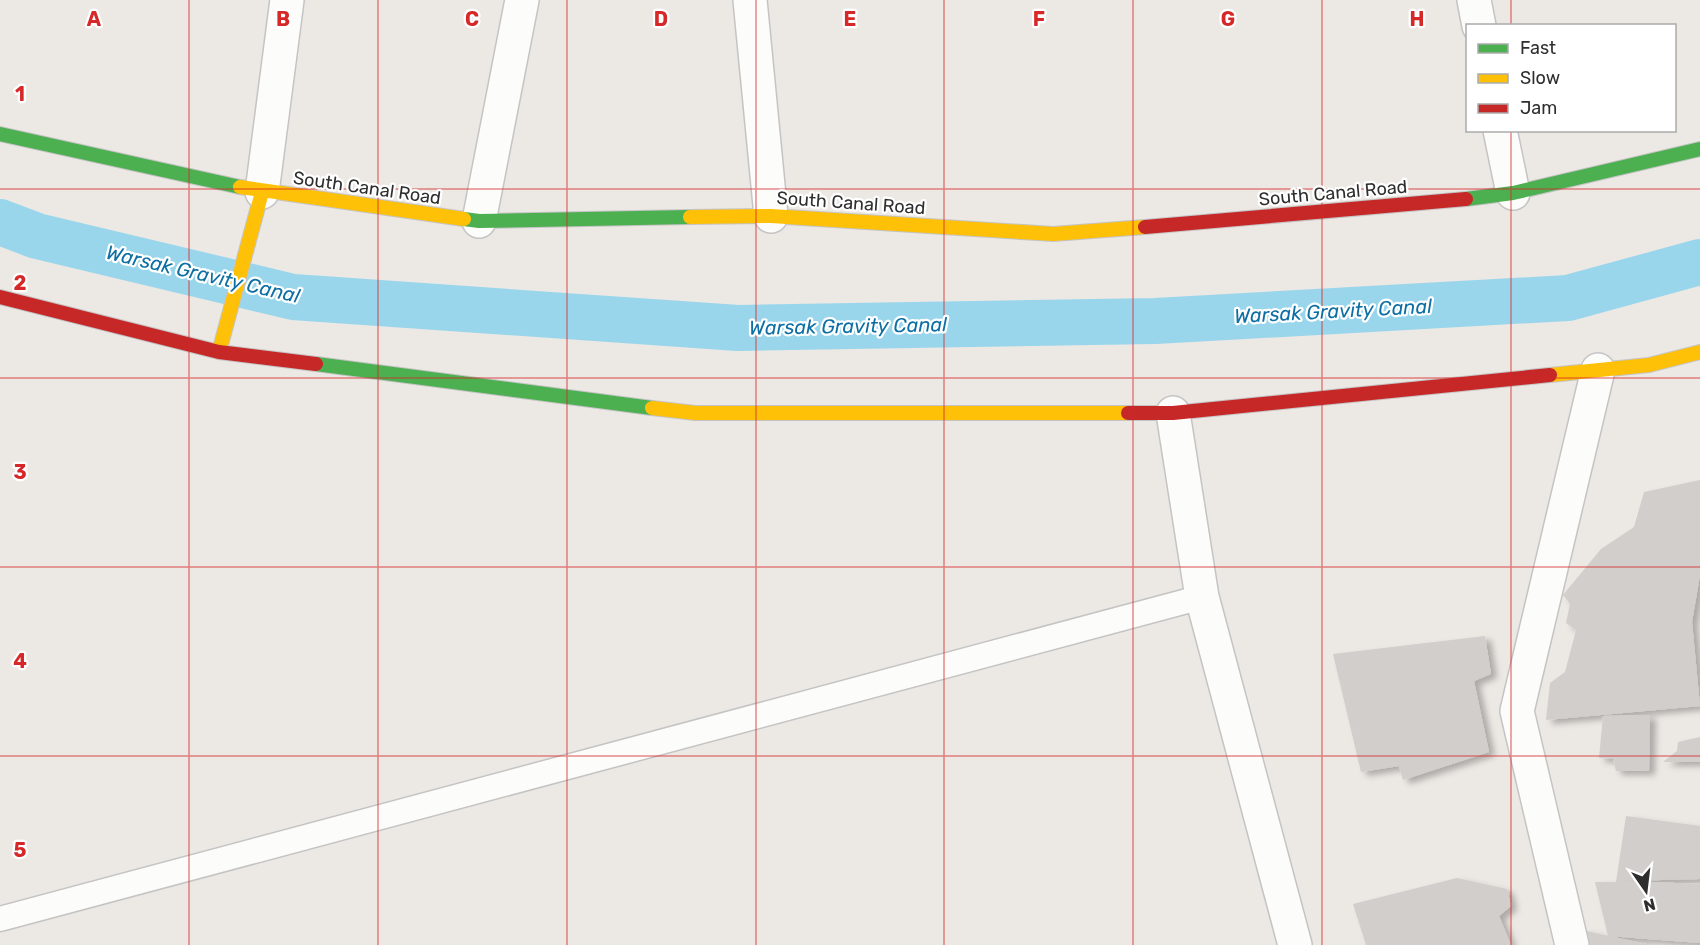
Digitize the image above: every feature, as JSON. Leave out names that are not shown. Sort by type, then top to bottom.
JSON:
[{"type":"main road","name":"South Canal Road","points":[[0,134],[262,192],[479,221],[771,216],[1053,234],[1446,202],[1512,193],[1700,149]]},
{"type":"main road","points":[[219,352],[262,192]]},
{"type":"main road","points":[[0,297],[219,352],[695,412],[1173,413],[1649,365],[1700,351]]},
{"type":"street","points":[[262,192],[287,0]]},
{"type":"street","points":[[479,221],[522,0]]},
{"type":"street","points":[[750,0],[771,216]]},
{"type":"street","points":[[1474,0],[1479,24]]},
{"type":"street","points":[[1500,132],[1512,193]]},
{"type":"street","points":[[1572,945],[1517,711],[1598,370]]},
{"type":"street","points":[[1173,413],[1202,597],[1295,945]]},
{"type":"lane","points":[[0,919],[1202,597]]},
{"type":"building","points":[[1700,480],[1700,575],[1692,622],[1700,706],[1546,720],[1550,683],[1565,672],[1576,630],[1566,623],[1570,604],[1563,595],[1601,549],[1634,527],[1644,492]]},
{"type":"building","points":[[1485,636],[1491,674],[1474,681],[1489,752],[1403,780],[1399,766],[1361,772],[1333,654]]},
{"type":"building","points":[[1650,715],[1649,771],[1616,771],[1613,759],[1599,758],[1603,716]]},
{"type":"building","points":[[1700,737],[1700,762],[1663,762],[1677,751],[1678,742]]},
{"type":"building","points":[[1626,816],[1700,826],[1700,879],[1623,881],[1700,884],[1700,943],[1608,936],[1595,882],[1616,882]]},
{"type":"building","points":[[1457,878],[1507,889],[1511,906],[1499,916],[1511,945],[1366,945],[1353,904]]},
{"type":"building","points":[[1582,930],[1646,944],[1588,945]]},
{"type":"waterway","name":"Warsak Gravity Canal","points":[[0,222],[37,236],[293,297],[738,328],[1155,321],[1568,298],[1700,262]]},
{"type":"traffic: fast","points":[[0,134],[240,187]]},
{"type":"traffic: fast","points":[[1466,199],[1513,193],[1700,149]]},
{"type":"traffic: fast","points":[[464,219],[479,221],[690,217]]},
{"type":"traffic: fast","points":[[316,364],[652,408]]},
{"type":"traffic: slow","points":[[240,187],[464,219]]},
{"type":"traffic: slow","points":[[219,352],[262,192]]},
{"type":"traffic: slow","points":[[690,217],[771,216],[1053,234],[1145,227]]},
{"type":"traffic: slow","points":[[1550,375],[1649,365],[1700,352]]},
{"type":"traffic: slow","points":[[652,408],[695,413],[1128,413]]},
{"type":"traffic: jam","points":[[1145,227],[1466,199]]},
{"type":"traffic: jam","points":[[0,297],[219,352],[316,364]]},
{"type":"traffic: jam","points":[[1128,413],[1173,413],[1550,375]]}]
